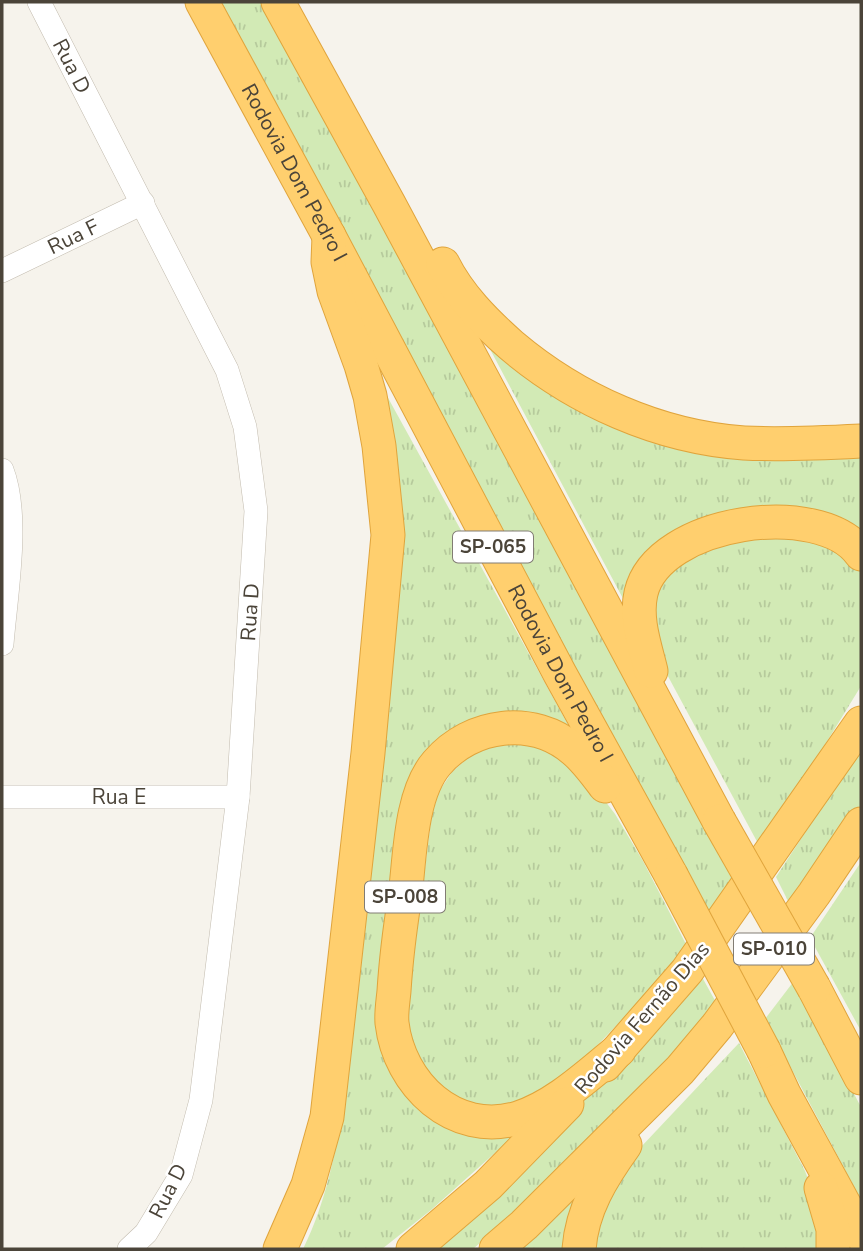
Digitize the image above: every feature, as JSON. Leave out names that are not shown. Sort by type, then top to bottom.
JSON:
[{"type":"highway","name":"Rodovia Dom Pedro I","points":[[202,2],[861,1235]]},
{"type":"highway","name":"SP-065","points":[[278,2],[389,204],[661,715],[821,1001],[861,1078]]},
{"type":"highway","points":[[389,204],[414,223],[434,247],[447,273],[466,299],[495,331],[529,360],[606,407],[693,435],[742,443],[816,444],[861,441]]},
{"type":"highway","points":[[281,1249],[308,1185],[327,1116],[372,715],[388,535],[379,446],[370,396],[334,291],[328,262],[329,236]]},
{"type":"highway","points":[[661,715],[638,617],[641,591],[651,571],[667,553],[715,530],[739,525],[799,523],[832,531],[861,554]]},
{"type":"highway","name":"Rodovia Fernão Dias","points":[[413,1249],[488,1185],[620,1050],[687,971],[853,736],[861,712]]},
{"type":"highway","name":"SP-008","points":[[620,1050],[557,1098],[519,1118],[494,1123],[467,1118],[441,1106],[422,1092],[406,1070],[395,1045],[392,1020],[395,967],[415,814],[424,786],[435,765],[456,745],[479,733],[503,727],[528,727],[552,735],[575,750],[666,866]]},
{"type":"highway","name":"SP-010","points":[[496,1249],[524,1225],[680,1070],[717,1026],[814,894],[861,824]]},
{"type":"highway","points":[[821,1001],[861,1062]]},
{"type":"highway","points":[[579,1249],[580,1229],[588,1205],[603,1178],[680,1070]]},
{"type":"highway","points":[[784,1094],[825,1200],[832,1229],[833,1249]]},
{"type":"street","name":"Rua D","points":[[39,2],[227,370],[245,427],[256,511],[238,797],[201,1100],[181,1175],[146,1233],[129,1249]]},
{"type":"street","name":"Rua F","points":[[2,271],[143,203]]},
{"type":"street","points":[[2,470],[6,480],[11,540],[2,644]]},
{"type":"street","name":"Rua E","points":[[2,797],[238,797]]},
{"type":"green space","points":[[212,2],[269,2],[742,882],[712,920]]},
{"type":"green space","points":[[475,321],[592,408],[861,449],[861,540],[720,515],[627,606]]},
{"type":"green space","points":[[387,396],[571,730],[430,758],[401,1080],[525,1126],[431,1210],[382,1249],[303,1249],[329,1176],[344,1100],[402,520],[399,474]]},
{"type":"green space","points":[[724,535],[818,539],[859,566],[861,571],[861,686],[761,849],[663,667],[652,640],[659,574]]},
{"type":"green space","points":[[539,741],[583,772],[615,814],[643,861],[689,950],[565,1079],[501,1110],[464,1103],[429,1076],[408,1035],[407,1011],[431,820],[438,793],[452,772],[471,755],[493,744]]},
{"type":"green space","points":[[861,747],[861,805],[792,909],[776,877]]},
{"type":"green space","points":[[861,862],[861,1031],[810,938]]},
{"type":"green space","points":[[702,977],[718,1006],[551,1181],[473,1249],[423,1249],[575,1114],[619,1050]]},
{"type":"green space","points":[[794,981],[861,1107],[861,1200],[765,1019]]},
{"type":"green space","points":[[739,1043],[805,1171],[817,1202],[822,1249],[591,1249],[596,1220],[640,1148]]},
{"type":"green space","points":[[575,1198],[570,1249],[519,1249]]}]
